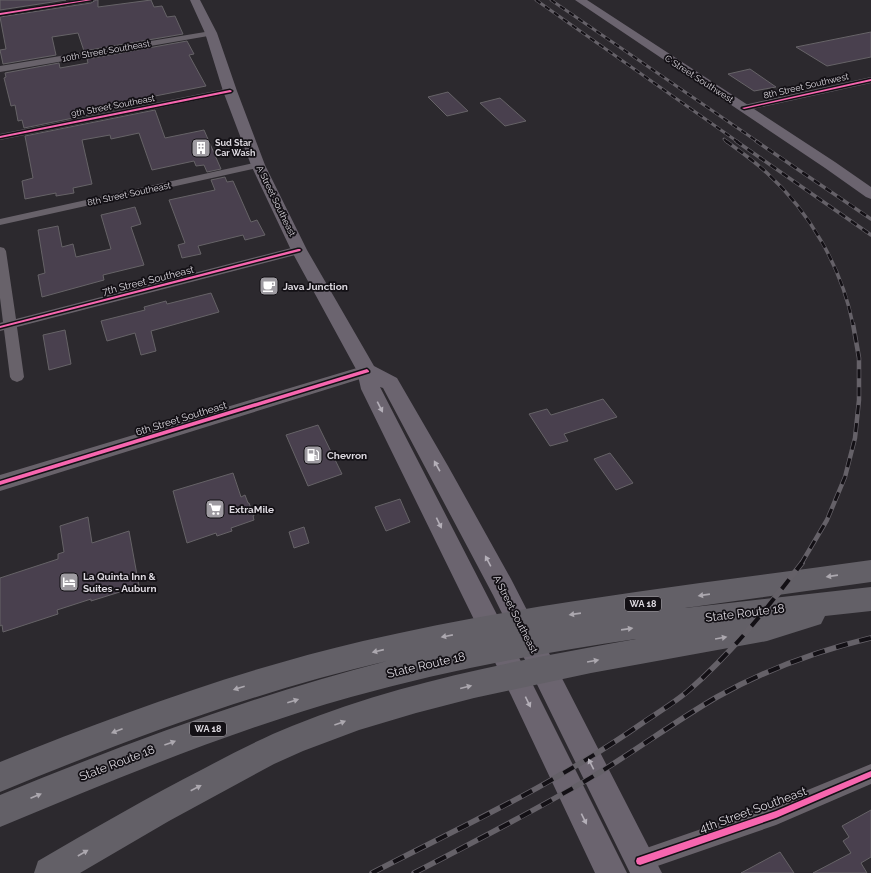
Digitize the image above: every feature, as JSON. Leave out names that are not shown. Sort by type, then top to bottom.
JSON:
[{"type":"highway","name":"State Route 18","points":[[0,811],[66,783],[221,724],[317,693],[420,653],[562,616],[871,570]]},
{"type":"highway","name":"State Route 18","points":[[4,774],[125,728],[254,684],[320,665],[420,653],[534,643],[602,632],[755,612],[866,600]]},
{"type":"highway","points":[[50,873],[170,802],[301,736],[356,717],[428,696],[480,683],[767,629],[866,600]]},
{"type":"main road","name":"A Street Southeast","points":[[195,0],[211,33],[230,91],[258,165],[300,250],[367,370],[371,389],[520,686],[611,873]]},
{"type":"main road","name":"C Street Southwest","points":[[580,0],[865,188],[871,194]]},
{"type":"main road","name":"A Street Southeast","points":[[367,370],[390,383],[447,485],[502,587],[643,867]]},
{"type":"street","points":[[0,14],[91,0]]},
{"type":"street","name":"10th Street Southeast","points":[[0,69],[211,33]]},
{"type":"street","name":"8th Street Southwest","points":[[744,108],[871,80]]},
{"type":"street","name":"9th Street Southeast","points":[[0,137],[230,91]]},
{"type":"street","name":"8th Street Southeast","points":[[0,222],[258,165]]},
{"type":"street","name":"7th Street Southeast","points":[[5,326],[300,250]]},
{"type":"street","points":[[0,251],[5,326],[17,377]]},
{"type":"street","name":"6th Street Southeast","points":[[0,483],[367,370]]},
{"type":"street","name":"4th Street Southeast","points":[[643,867],[871,774]]},
{"type":"building","points":[[0,0],[66,0],[0,10]]},
{"type":"building","points":[[98,0],[98,7],[151,0],[154,7],[162,6],[167,17],[175,16],[183,34],[84,51],[78,33],[52,37],[56,55],[3,64],[0,50],[6,49],[0,17],[91,3]]},
{"type":"building","points":[[871,32],[871,57],[827,66],[796,47]]},
{"type":"building","points":[[187,41],[194,54],[189,55],[206,86],[150,97],[152,102],[24,128],[22,120],[18,121],[15,105],[11,106],[4,78],[6,77],[5,73],[59,63],[60,68],[88,63],[87,59]]},
{"type":"building","points":[[750,69],[776,87],[754,91],[728,74]]},
{"type":"building","points":[[448,92],[468,111],[447,116],[428,97]]},
{"type":"building","points":[[500,98],[526,121],[505,126],[480,103]]},
{"type":"building","points":[[155,110],[165,138],[204,130],[221,169],[207,172],[204,165],[196,166],[194,161],[152,170],[139,133],[111,139],[110,135],[82,140],[92,184],[73,188],[74,193],[56,196],[56,193],[25,199],[22,181],[33,178],[25,136]]},
{"type":"building","points":[[225,177],[227,182],[233,181],[251,222],[257,220],[265,235],[245,240],[243,235],[198,246],[201,254],[182,258],[178,245],[185,243],[169,200],[215,190],[211,180]]},
{"type":"building","points":[[135,207],[141,224],[131,227],[144,265],[103,275],[104,280],[42,297],[38,275],[45,273],[38,230],[58,226],[62,247],[73,244],[76,257],[111,249],[101,215]]},
{"type":"building","points":[[211,293],[219,312],[151,331],[156,351],[141,355],[135,333],[107,341],[101,321],[145,310],[144,307],[166,301],[167,304]]},
{"type":"building","points":[[65,330],[71,364],[49,370],[43,335]]},
{"type":"building","points":[[603,399],[617,417],[564,434],[568,441],[550,446],[529,414],[547,409],[551,415]]},
{"type":"building","name":"Chevron","points":[[318,425],[342,474],[308,486],[286,435]]},
{"type":"building","points":[[610,453],[633,483],[616,490],[594,459]]},
{"type":"building","name":"ExtraMile","points":[[233,473],[241,497],[245,495],[254,516],[254,520],[231,528],[232,531],[217,536],[216,533],[187,543],[173,491]]},
{"type":"building","points":[[400,499],[410,522],[386,531],[375,507]]},
{"type":"building","name":"La Quinta Inn & Suites - Auburn","points":[[88,517],[92,543],[129,531],[139,586],[57,610],[58,614],[3,632],[2,625],[0,626],[0,578],[58,559],[58,554],[64,552],[60,526]]},
{"type":"building","points":[[304,527],[309,543],[294,548],[289,532]]},
{"type":"building","points":[[871,810],[871,857],[861,863],[867,873],[813,873],[851,853],[843,841],[849,837],[842,826]]},
{"type":"building","points":[[780,852],[794,873],[741,873]]},
{"type":"railway","points":[[536,0],[738,142]]},
{"type":"railway","points":[[551,0],[758,142]]},
{"type":"railway","points":[[726,141],[752,160],[783,188],[810,223],[822,242],[841,283],[853,325]]},
{"type":"railway","points":[[736,141],[871,235]]},
{"type":"railway","points":[[756,141],[871,219]]},
{"type":"railway","points":[[801,564],[827,520],[845,477],[855,438],[859,400],[859,358],[853,324]]},
{"type":"railway","points":[[372,873],[543,785],[576,766],[677,700],[734,646],[802,563]]},
{"type":"railway","points":[[414,873],[526,814],[592,777],[735,687],[811,655],[871,638]]},
{"type":"cycle path","points":[[0,14],[91,0]]},
{"type":"cycle path","points":[[744,108],[871,80]]},
{"type":"cycle path","points":[[0,137],[230,91]]},
{"type":"cycle path","points":[[0,327],[299,250]]},
{"type":"cycle path","points":[[0,483],[367,371]]},
{"type":"cycle path","points":[[640,861],[776,814],[871,774]]},
{"type":"place","name":"Sud Star Car Wash","points":[[201,148]]},
{"type":"place","name":"Java Junction","points":[[269,286]]},
{"type":"place","name":"Chevron","points":[[313,455]]},
{"type":"place","name":"ExtraMile","points":[[215,509]]},
{"type":"place","name":"La Quinta Inn & Suites - Auburn","points":[[69,582]]}]
